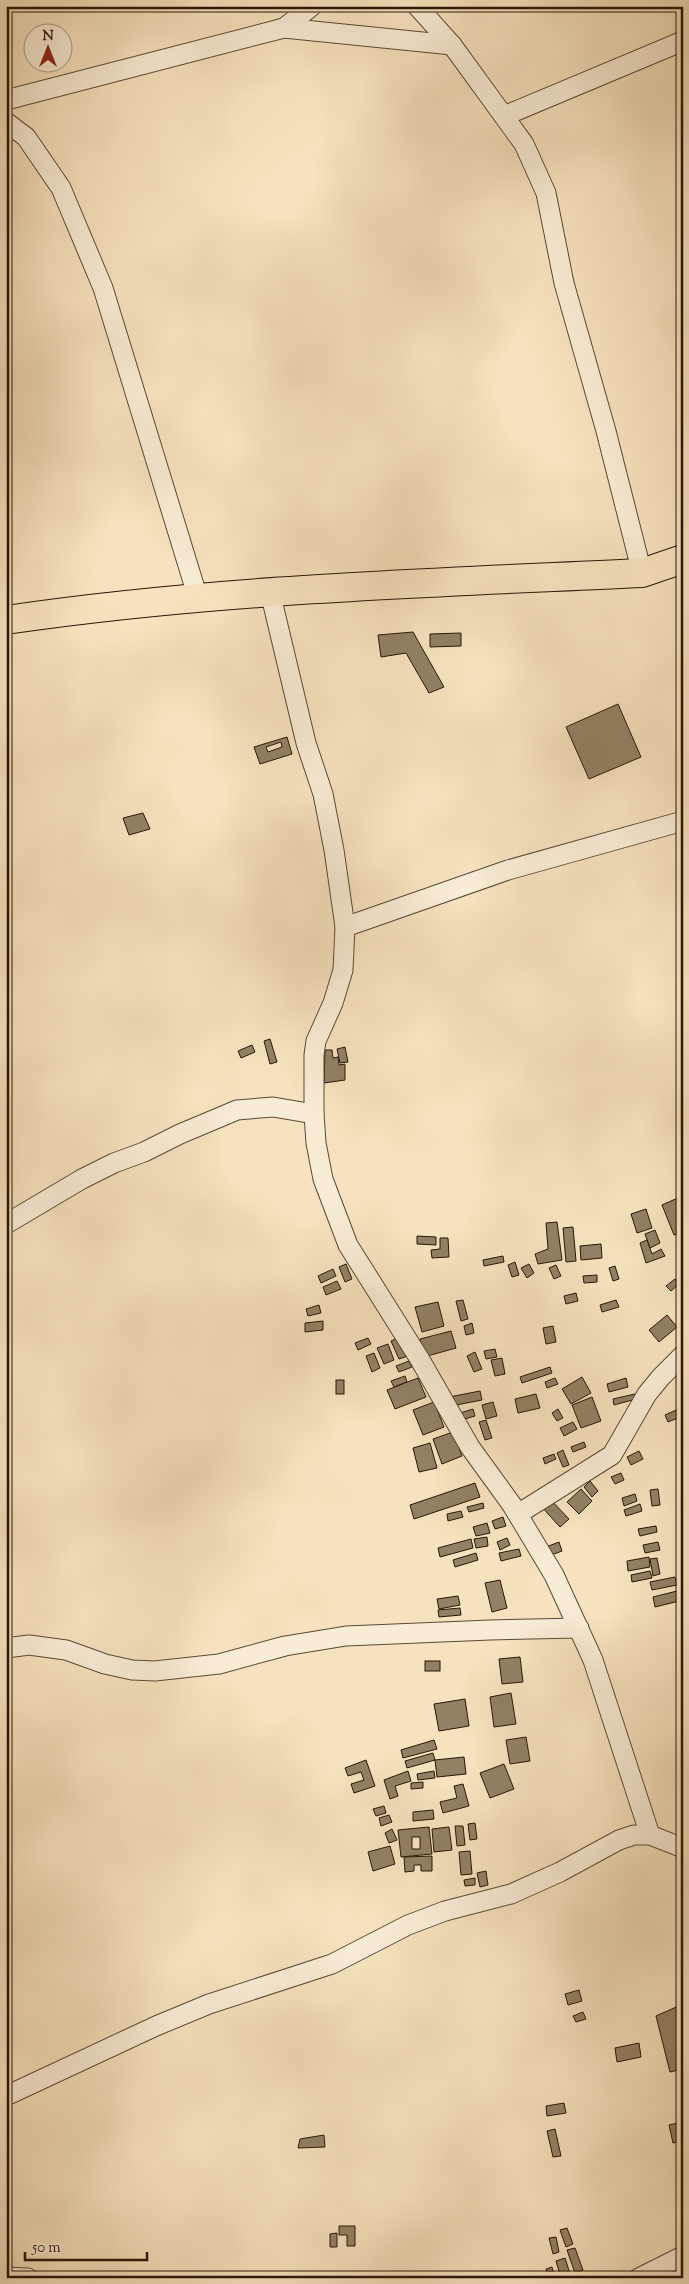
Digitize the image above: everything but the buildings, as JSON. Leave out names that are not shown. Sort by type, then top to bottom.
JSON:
[{"type":"main road","points":[[6,620],[100,606],[331,587],[642,573],[683,559]]},
{"type":"street","points":[[284,28],[312,6]]},
{"type":"street","points":[[417,6],[452,44],[524,144],[546,193],[564,283],[606,431],[642,573]]},
{"type":"street","points":[[6,100],[284,28],[452,44]]},
{"type":"street","points":[[504,116],[683,41]]},
{"type":"street","points":[[6,122],[26,137],[62,188],[104,288],[198,598]]},
{"type":"street","points":[[270,592],[304,734],[322,794],[334,850],[345,927],[343,970],[333,1003],[316,1041],[312,1087],[316,1143],[322,1179],[348,1245],[419,1358],[470,1447],[518,1514],[554,1575],[593,1660],[650,1835]]},
{"type":"street","points":[[345,927],[508,870],[683,821]]},
{"type":"street","points":[[6,1224],[106,1167],[237,1110],[273,1107],[314,1114]]},
{"type":"street","points":[[518,1514],[612,1455],[647,1394],[661,1377],[683,1356]]},
{"type":"street","points":[[6,1648],[28,1645],[66,1650],[105,1664],[132,1670],[156,1670],[219,1664],[285,1646],[346,1636],[578,1628]]},
{"type":"street","points":[[6,2096],[156,2026],[209,2004],[332,1964],[408,1924],[445,1911],[511,1894],[560,1872],[619,1840],[634,1835],[650,1835],[683,1848]]},
{"type":"street","points":[[639,2278],[683,2256]]},
{"type":"street","points":[[6,2277],[28,2278]]}]
